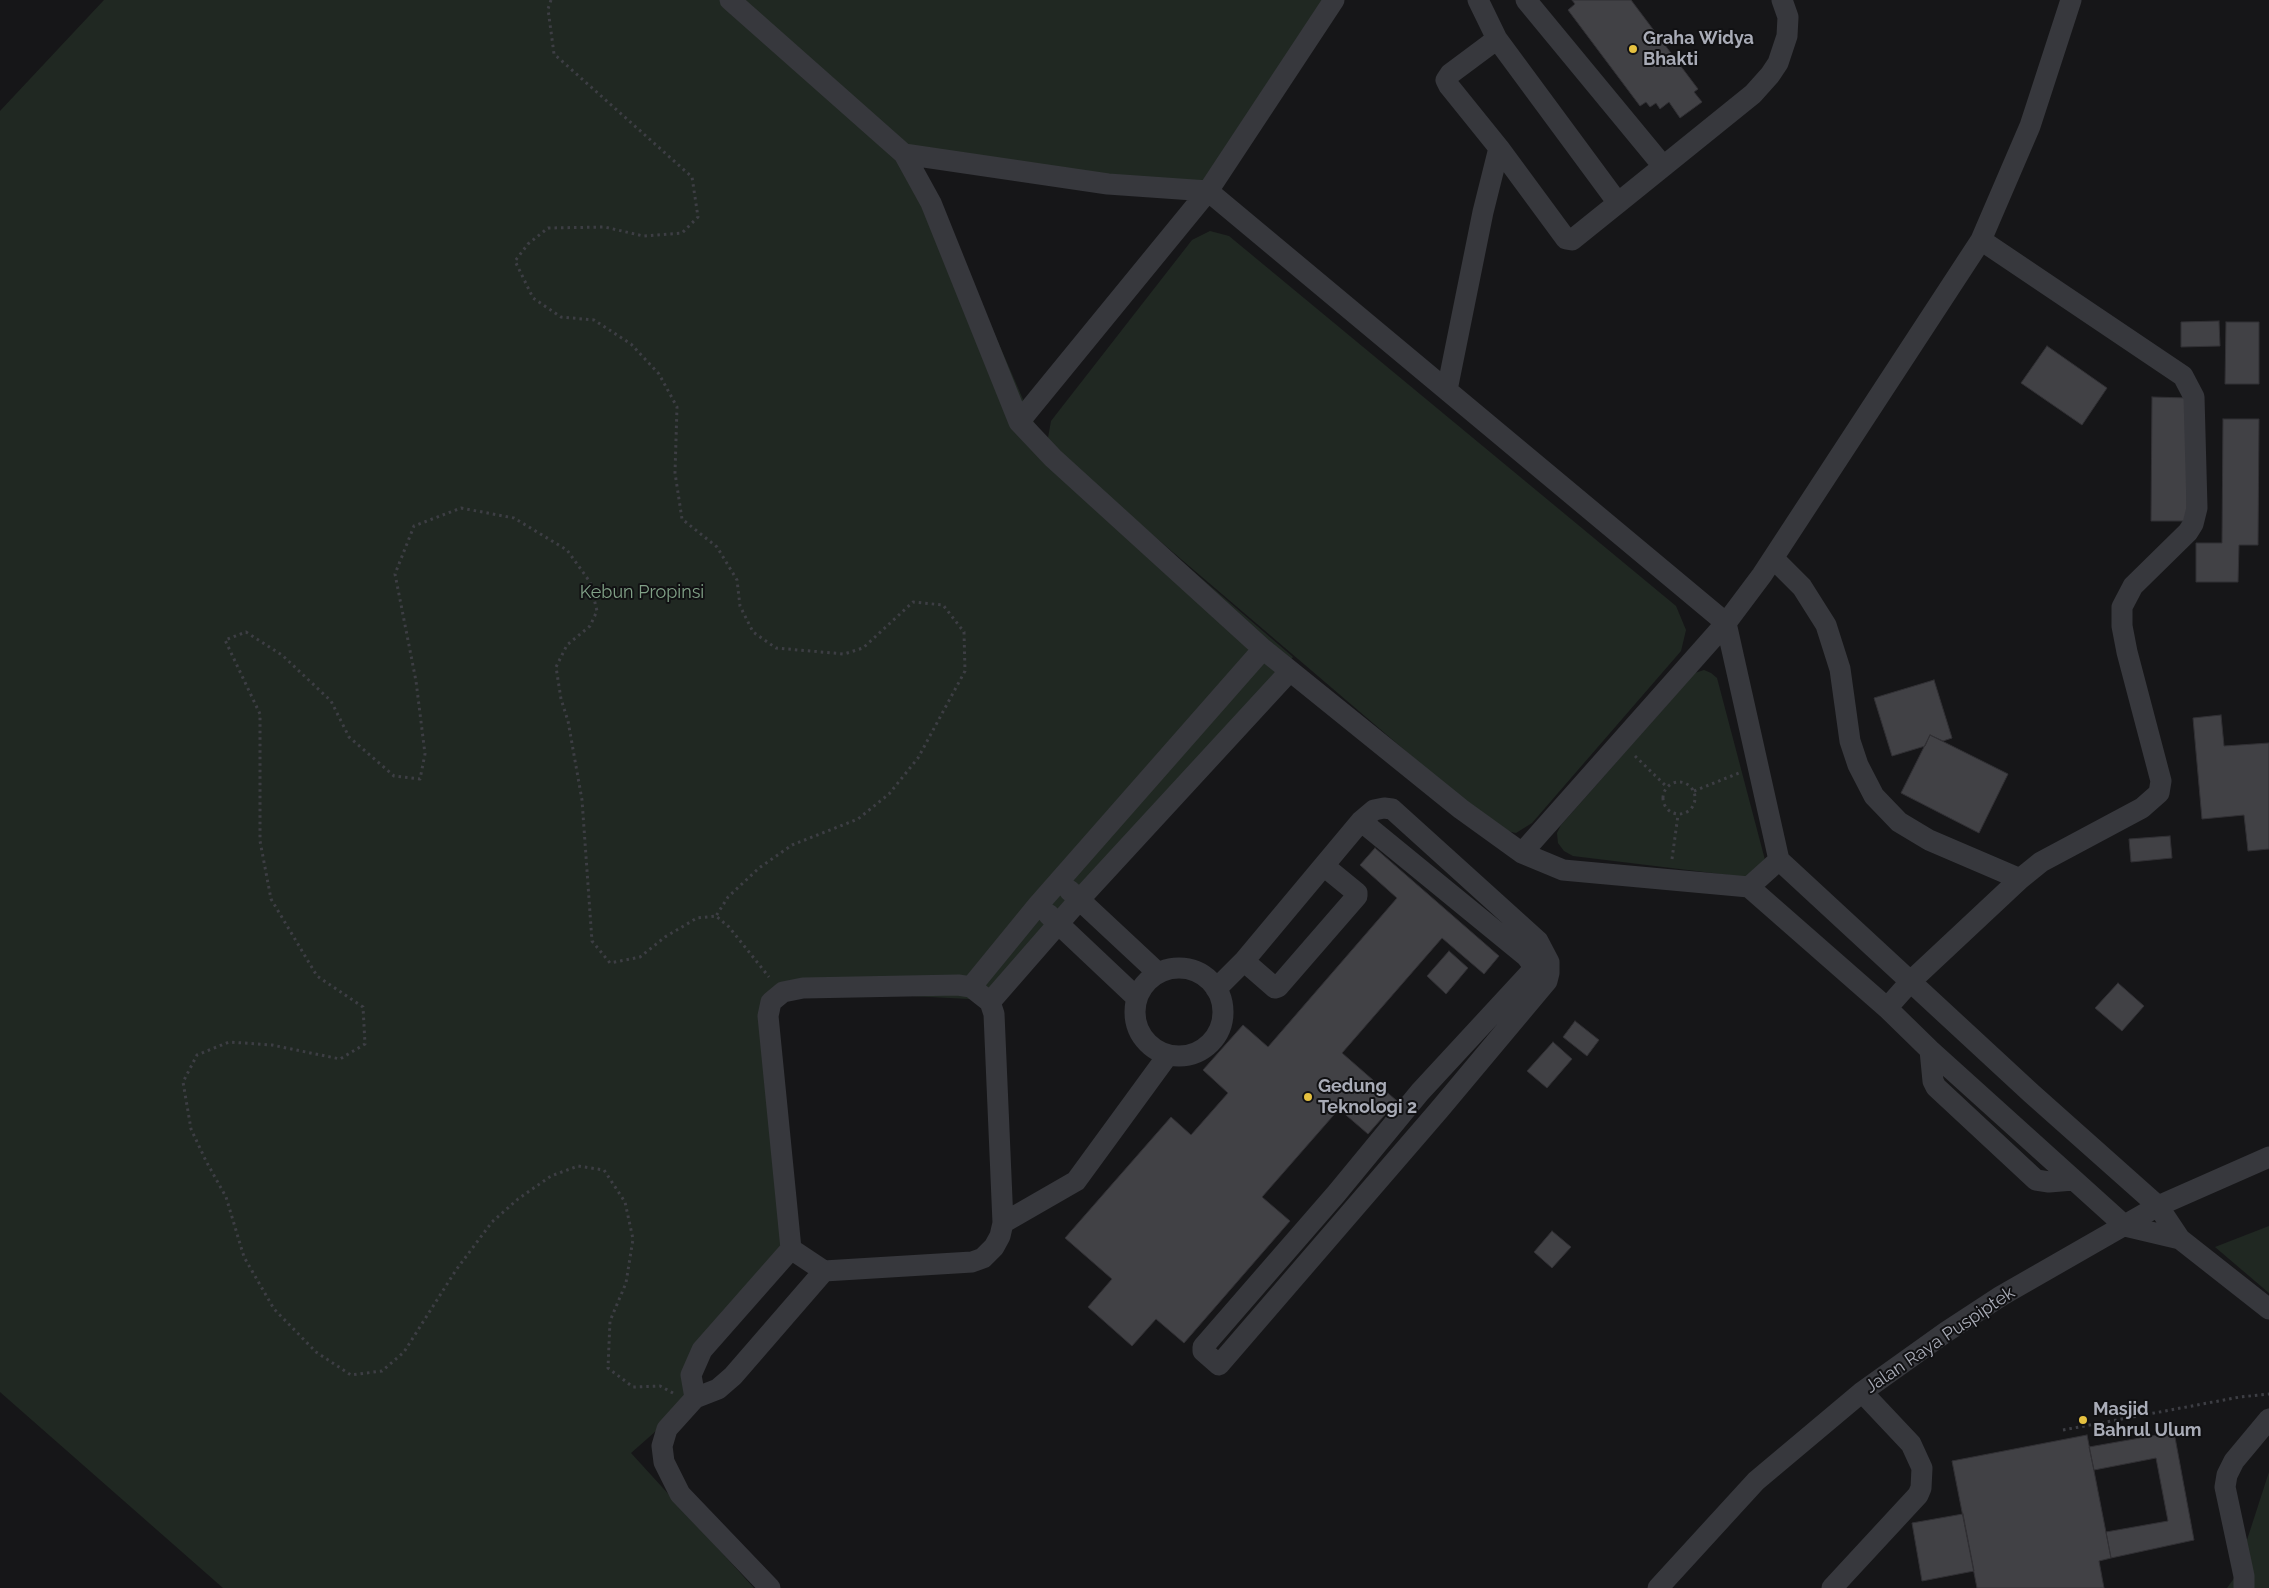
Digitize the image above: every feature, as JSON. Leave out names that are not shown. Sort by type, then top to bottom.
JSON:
[{"type":"street","points":[[730,0],[904,154],[930,203],[1019,422],[1053,458],[1263,649],[1461,809],[1522,853],[1563,870],[1749,887],[1887,1008],[1930,1050],[1933,1081],[1936,1087],[2036,1180],[2049,1182],[2073,1180],[2125,1226],[2180,1239]]},
{"type":"street","points":[[1019,422],[1208,191],[1334,0]]},
{"type":"street","points":[[1478,0],[1497,39],[1618,203]]},
{"type":"street","points":[[1526,0],[1663,166]]},
{"type":"street","points":[[1497,39],[1450,74],[1446,80],[1500,148],[1566,239],[1572,240],[1753,94],[1770,75],[1778,63],[1787,36],[1788,18],[1782,0]]},
{"type":"street","points":[[1522,853],[1619,741],[1726,623],[1773,558],[1981,240],[2030,126],[2071,0]]},
{"type":"street","points":[[1447,390],[1483,212],[1500,148]]},
{"type":"street","points":[[904,154],[1108,184],[1208,191],[1726,623],[1779,860],[2031,1093],[2158,1206],[2180,1239],[2269,1309]]},
{"type":"street","points":[[1887,1008],[1911,982],[2020,878],[2041,862],[2142,808],[2159,793],[2161,781],[2127,652],[2121,614],[2125,598],[2133,586],[2181,539],[2193,524],[2197,508],[2194,397],[2183,376],[2177,370],[1981,240]]},
{"type":"street","points":[[1773,558],[1802,587],[1826,625],[1840,669],[1850,741],[1858,765],[1874,796],[1899,822],[1929,840],[2020,878]]},
{"type":"street","points":[[971,987],[1038,905],[1263,649]]},
{"type":"street","points":[[990,1002],[1058,923],[1290,671]]},
{"type":"street","points":[[1216,989],[1244,961],[1361,821],[1374,810],[1384,808],[1392,809],[1532,948],[1530,973],[1420,1092],[1336,1194],[1203,1347],[1203,1350],[1219,1365],[1222,1364],[1439,1110],[1547,980],[1549,973],[1549,962],[1546,952],[1532,948],[1361,821]]},
{"type":"street","points":[[1749,887],[1779,860]]},
{"type":"street","points":[[1244,961],[1275,988],[1278,987],[1357,896],[1357,893],[1324,866]]},
{"type":"street","points":[[1060,882],[1158,973]]},
{"type":"street","points":[[1038,905],[1137,998]]},
{"type":"street","points":[[1170,968],[1184,968],[1196,971],[1208,979],[1216,989],[1221,1000],[1223,1013],[1221,1025],[1216,1036],[1208,1046],[1197,1053],[1186,1056],[1168,1055],[1150,1046],[1142,1036],[1135,1017],[1137,998],[1145,983],[1158,973],[1170,968]]},
{"type":"street","points":[[692,1400],[691,1375],[702,1350],[791,1249],[768,1016],[771,1002],[782,992],[803,988],[958,985],[971,987],[990,1002],[994,1014],[1003,1223],[1000,1236],[994,1246],[983,1258],[972,1262],[824,1271],[791,1249]]},
{"type":"street","points":[[1003,1223],[1076,1181],[1168,1055]]},
{"type":"street","points":[[1420,1092],[1439,1110]]},
{"type":"street","points":[[1374,1146],[1392,1163]]},
{"type":"street","name":"Jalan Raya Puspiptek","points":[[1658,1588],[1756,1481],[1862,1392],[1946,1332],[2001,1296],[2158,1206],[2269,1157]]},
{"type":"street","points":[[1336,1194],[1355,1208]]},
{"type":"street","points":[[1289,1248],[1307,1264]]},
{"type":"street","points":[[770,1588],[680,1494],[664,1462],[662,1446],[667,1428],[692,1400],[709,1394],[724,1385],[824,1271]]},
{"type":"street","points":[[1239,1307],[1256,1323]]},
{"type":"street","points":[[1832,1588],[1918,1495],[1921,1488],[1922,1468],[1911,1444],[1862,1392]]},
{"type":"street","points":[[2244,1588],[2244,1576],[2225,1487],[2227,1476],[2234,1461],[2269,1419]]},
{"type":"path","points":[[551,0],[548,9],[554,54],[692,177],[698,217],[682,233],[644,236],[605,227],[548,228],[528,244],[515,261],[533,298],[561,316],[594,320],[631,344],[659,374],[677,407],[675,474],[682,519],[717,547],[737,580],[740,606],[753,632],[776,648],[844,654],[863,648],[913,602],[943,605],[964,632],[965,672],[918,758],[889,794],[858,819],[792,845],[768,862],[728,897],[716,916]]},
{"type":"path","points":[[692,1400],[660,1386],[632,1388],[608,1368],[610,1321],[626,1283],[633,1239],[625,1202],[604,1170],[578,1166],[551,1176],[518,1199],[492,1222],[456,1270],[404,1352],[382,1372],[352,1375],[316,1352],[274,1308],[244,1256],[226,1197],[206,1161],[192,1129],[183,1082],[197,1055],[229,1042],[272,1045],[340,1059],[365,1044],[363,1007],[316,976],[271,899],[260,841],[260,714],[225,640],[246,632],[282,655],[332,701],[349,737],[394,776],[420,779],[425,754],[416,681],[394,574],[414,526],[461,508],[514,518],[568,550],[590,582],[597,611],[590,626],[567,645],[556,667],[560,699],[568,721],[582,800],[592,941],[610,963],[640,957],[665,937],[697,918],[716,916],[729,927],[782,992]]},
{"type":"path","points":[[1619,741],[1667,787]]},
{"type":"path","points":[[1694,791],[1758,765]]},
{"type":"path","points":[[1682,782],[1689,785],[1694,791],[1695,800],[1692,808],[1686,813],[1678,815],[1669,812],[1664,804],[1662,795],[1667,787],[1674,783],[1682,782]]},
{"type":"path","points":[[1668,881],[1678,815]]},
{"type":"path","points":[[2063,1430],[2240,1396],[2269,1394]]},
{"type":"green space","name":"Kebun Propinsi","points":[[104,0],[1341,0],[1212,196],[918,157],[1031,418],[1058,455],[1293,657],[989,1000],[793,990],[775,1001],[791,1249],[702,1350],[690,1401],[631,1453],[754,1588],[223,1588],[0,1392],[0,111]]},
{"type":"green space","points":[[1210,231],[1229,236],[1676,606],[1686,630],[1681,651],[1532,823],[1516,833],[1497,829],[1058,454],[1048,438],[1051,421],[1192,240]]},
{"type":"green space","points":[[1704,670],[1717,678],[1765,860],[1748,877],[1573,856],[1564,851],[1558,843],[1557,833],[1561,825],[1695,673]]},
{"type":"green space","points":[[2269,1226],[2269,1293],[2215,1247]]},
{"type":"green space","points":[[2269,1472],[2269,1588],[2227,1588],[2235,1577]]},
{"type":"building","name":"Graha Widya Bhakti","points":[[1572,0],[1631,0],[1698,89],[1694,92],[1702,102],[1680,118],[1669,102],[1660,109],[1656,103],[1650,107],[1646,102],[1640,106],[1568,10],[1575,4]]},
{"type":"building","points":[[2219,321],[2220,346],[2181,347],[2181,322]]},
{"type":"building","points":[[2226,322],[2259,322],[2259,384],[2225,384]]},
{"type":"building","points":[[2047,346],[2107,388],[2082,425],[2021,383]]},
{"type":"building","points":[[2152,397],[2188,398],[2187,521],[2151,521]]},
{"type":"building","points":[[2223,419],[2259,419],[2258,545],[2239,545],[2238,582],[2196,582],[2196,543],[2222,543]]},
{"type":"building","points":[[1934,680],[1952,738],[1943,741],[1930,735],[1925,746],[1892,756],[1874,698]]},
{"type":"building","points":[[2221,715],[2224,746],[2269,743],[2269,849],[2248,851],[2244,815],[2202,819],[2193,718]]},
{"type":"building","points":[[1930,735],[2008,774],[1979,833],[1901,793]]},
{"type":"building","points":[[2170,836],[2172,858],[2131,862],[2129,839]]},
{"type":"building","name":"Gedung Teknologi 2","points":[[1375,848],[1499,956],[1484,974],[1442,938],[1342,1053],[1397,1101],[1368,1134],[1339,1109],[1262,1197],[1290,1221],[1184,1343],[1156,1319],[1132,1346],[1088,1307],[1112,1279],[1065,1238],[1171,1117],[1191,1135],[1228,1093],[1203,1070],[1243,1025],[1268,1047],[1397,898],[1360,865]]},
{"type":"building","points":[[1449,951],[1468,968],[1446,994],[1427,976]]},
{"type":"building","points":[[2118,983],[2144,1006],[2122,1031],[2095,1008]]},
{"type":"building","points":[[1575,1021],[1599,1040],[1587,1056],[1563,1037]]},
{"type":"building","points":[[1553,1042],[1572,1059],[1547,1088],[1527,1071]]},
{"type":"building","points":[[1552,1231],[1571,1247],[1552,1268],[1534,1252]]},
{"type":"building","points":[[2174,1432],[2194,1540],[2111,1558],[2106,1532],[2168,1521],[2156,1458],[2094,1470],[2089,1447]]},
{"type":"building","points":[[2087,1435],[2111,1558],[2099,1561],[2104,1588],[1977,1588],[1952,1461]]},
{"type":"building","points":[[1963,1514],[1974,1571],[1922,1581],[1912,1523]]},
{"type":"place","name":"Graha Widya Bhakti","points":[[1633,49]]},
{"type":"place","name":"Gedung Teknologi 2","points":[[1308,1097]]},
{"type":"place","name":"Masjid Bahrul Ulum","points":[[2083,1420]]}]
